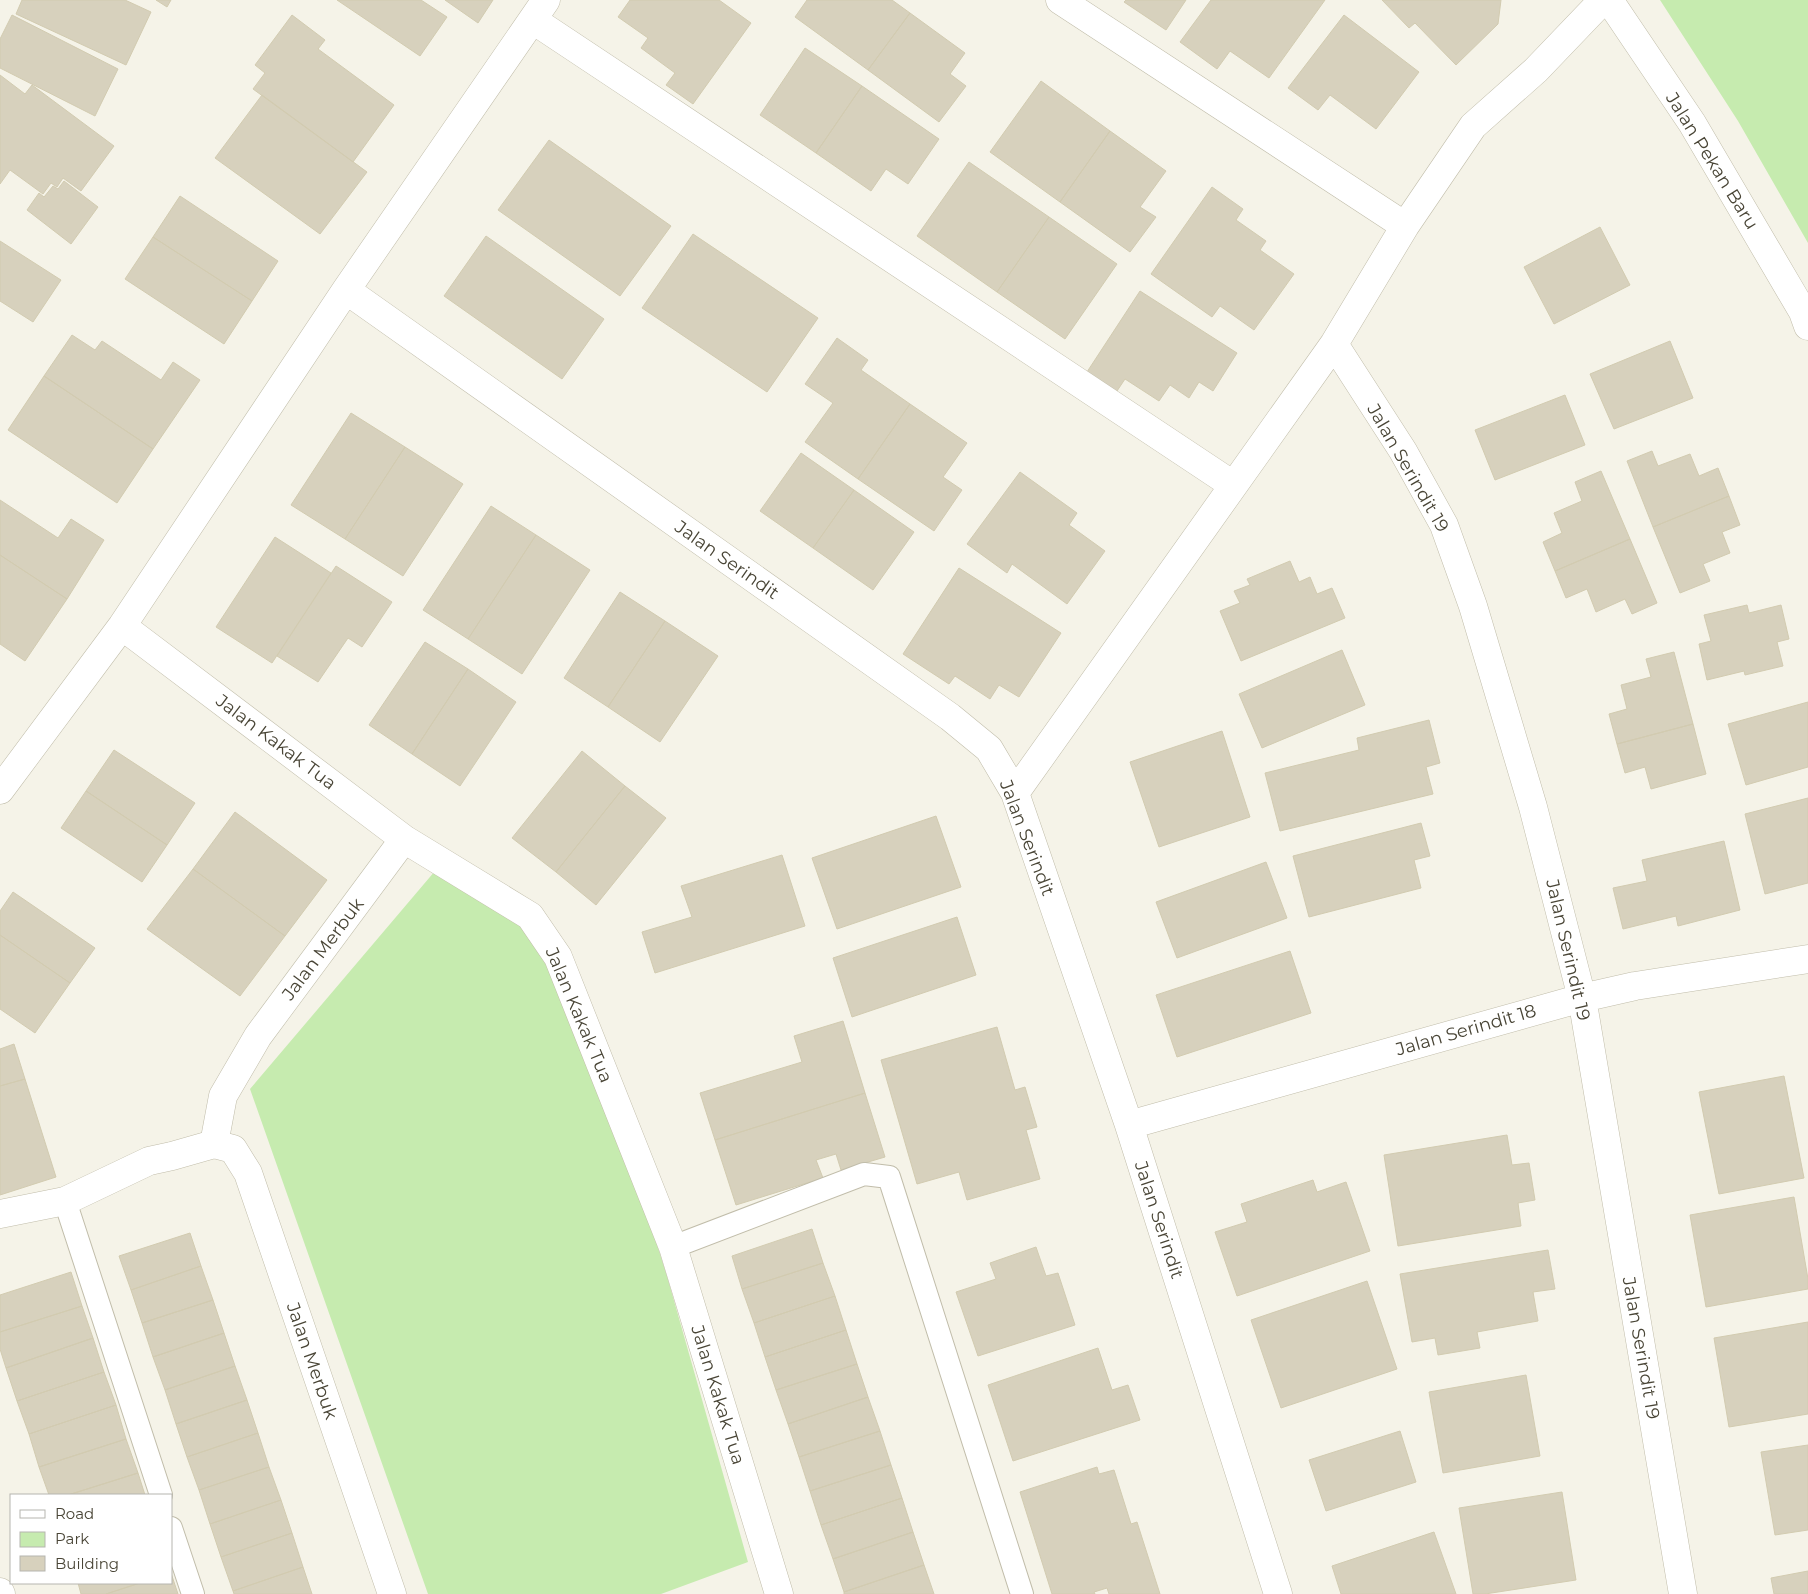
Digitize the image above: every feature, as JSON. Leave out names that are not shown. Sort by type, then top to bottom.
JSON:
[{"type":"street","points":[[1060,0],[1406,226]]},
{"type":"street","points":[[1014,793],[1334,344],[1406,226],[1473,126],[1536,70],[1603,0]]},
{"type":"street","name":"Jalan Pekan Baru","points":[[1609,0],[1692,123],[1806,315]]},
{"type":"street","points":[[0,790],[122,626],[346,290],[540,10],[1233,485]]},
{"type":"street","name":"Jalan Serindit","points":[[346,290],[950,718],[989,749],[1014,793],[1129,1125],[1278,1594]]},
{"type":"street","name":"Jalan Serindit 19","points":[[1334,344],[1403,451],[1444,525],[1474,606],[1533,807],[1582,998],[1682,1594]]},
{"type":"street","name":"Jalan Kakak Tua","points":[[122,626],[404,839],[530,916],[558,956],[673,1247],[774,1593]]},
{"type":"street","name":"Jalan Merbuk","points":[[392,1594],[248,1173],[233,1149],[214,1144],[223,1096],[258,1036],[404,839]]},
{"type":"street","name":"Jalan Serindit 18","points":[[1129,1125],[1582,998],[1635,986],[1808,959]]},
{"type":"street","points":[[0,1214],[65,1201],[149,1161],[214,1144]]},
{"type":"lane","points":[[673,1247],[864,1174],[889,1177],[1022,1594]]},
{"type":"lane","points":[[65,1201],[161,1494]]},
{"type":"lane","points":[[172,1531],[193,1594]]},
{"type":"green space","points":[[1660,0],[1808,0],[1808,243],[1738,121]]},
{"type":"green space","points":[[435,871],[507,891],[584,1015],[667,1276],[748,1562],[661,1594],[428,1594],[250,1089]]},
{"type":"building","points":[[22,0],[125,0],[151,12],[126,65],[16,14]]},
{"type":"building","points":[[156,0],[171,0],[167,7]]},
{"type":"building","points":[[337,0],[421,0],[447,17],[420,56]]},
{"type":"building","points":[[445,0],[493,0],[478,23]]},
{"type":"building","points":[[630,0],[719,0],[751,23],[693,104],[666,85],[675,73],[641,48],[648,38],[618,17]]},
{"type":"building","points":[[807,0],[892,0],[910,13],[868,70],[795,17]]},
{"type":"building","points":[[1126,0],[1186,0],[1166,30],[1124,2]]},
{"type":"building","points":[[1211,0],[1325,0],[1269,78],[1230,51],[1217,69],[1180,42]]},
{"type":"building","points":[[1382,0],[1501,0],[1498,24],[1456,65],[1415,23],[1409,28]]},
{"type":"building","points":[[910,13],[965,53],[950,74],[966,86],[939,122],[868,70]]},
{"type":"building","points":[[12,15],[118,69],[95,116],[0,68],[0,39]]},
{"type":"building","points":[[292,15],[325,40],[318,49],[394,105],[353,162],[253,89],[265,73],[255,65]]},
{"type":"building","points":[[1344,15],[1419,72],[1376,129],[1330,95],[1318,110],[1288,88]]},
{"type":"building","points":[[805,48],[862,86],[816,153],[760,115]]},
{"type":"building","points":[[0,75],[25,94],[32,85],[114,146],[81,191],[63,178],[57,187],[51,183],[43,194],[10,170],[0,184]]},
{"type":"building","points":[[1041,81],[1110,131],[1060,202],[990,152]]},
{"type":"building","points":[[862,86],[939,139],[908,184],[886,169],[871,191],[816,153]]},
{"type":"building","points":[[262,95],[367,172],[320,234],[215,158]]},
{"type":"building","points":[[1110,131],[1166,171],[1140,207],[1156,217],[1130,252],[1060,202]]},
{"type":"building","points":[[549,140],[671,226],[620,296],[498,210]]},
{"type":"building","points":[[969,162],[1049,217],[997,292],[917,236]]},
{"type":"building","points":[[64,181],[98,207],[71,244],[27,210],[39,193],[44,197],[53,186],[58,189]]},
{"type":"building","points":[[1212,187],[1243,209],[1236,220],[1266,241],[1260,250],[1294,274],[1254,330],[1220,306],[1212,317],[1151,274]]},
{"type":"building","points":[[180,196],[278,261],[252,301],[153,237]]},
{"type":"building","points":[[1049,217],[1117,264],[1065,339],[997,292]]},
{"type":"building","points":[[1600,227],[1630,285],[1554,324],[1524,267]]},
{"type":"building","points":[[693,234],[818,318],[767,392],[642,308]]},
{"type":"building","points":[[486,236],[604,319],[562,379],[444,296]]},
{"type":"building","points":[[153,237],[252,301],[224,344],[125,279]]},
{"type":"building","points":[[0,241],[61,280],[33,322],[0,301]]},
{"type":"building","points":[[1140,291],[1237,353],[1213,391],[1199,382],[1189,398],[1170,385],[1159,401],[1125,379],[1115,394],[1085,375]]},
{"type":"building","points":[[72,335],[95,350],[102,341],[161,380],[173,362],[200,380],[153,449],[44,376]]},
{"type":"building","points":[[837,338],[868,360],[861,370],[910,404],[858,479],[805,442],[833,403],[805,384]]},
{"type":"building","points":[[1670,341],[1693,398],[1614,429],[1590,374]]},
{"type":"building","points":[[44,376],[153,449],[117,503],[8,430]]},
{"type":"building","points":[[1565,395],[1585,445],[1495,480],[1475,430]]},
{"type":"building","points":[[910,404],[967,443],[943,477],[962,490],[934,531],[858,479]]},
{"type":"building","points":[[351,413],[405,447],[345,539],[291,505]]},
{"type":"building","points":[[405,447],[463,484],[403,576],[345,539]]},
{"type":"building","points":[[1652,451],[1658,466],[1690,454],[1699,476],[1718,468],[1729,496],[1653,527],[1627,461]]},
{"type":"building","points":[[801,453],[854,490],[813,548],[760,511]]},
{"type":"building","points":[[1601,471],[1630,539],[1555,571],[1543,542],[1562,533],[1554,513],[1582,501],[1575,482]]},
{"type":"building","points":[[1020,472],[1077,513],[1069,525],[1105,551],[1067,604],[1012,564],[1007,573],[967,544]]},
{"type":"building","points":[[854,490],[914,532],[873,590],[813,548]]},
{"type":"building","points":[[1729,496],[1740,525],[1722,532],[1730,553],[1703,564],[1710,581],[1680,593],[1653,527]]},
{"type":"building","points":[[0,500],[58,538],[71,519],[104,540],[67,599],[0,555]]},
{"type":"building","points":[[491,506],[536,535],[468,639],[423,610]]},
{"type":"building","points":[[536,535],[590,570],[522,674],[468,639]]},
{"type":"building","points":[[275,537],[331,573],[272,663],[216,627]]},
{"type":"building","points":[[1630,539],[1657,603],[1632,614],[1625,599],[1596,612],[1587,589],[1566,598],[1555,571]]},
{"type":"building","points":[[0,555],[67,599],[25,661],[0,644]]},
{"type":"building","points":[[1290,561],[1299,582],[1310,577],[1317,594],[1332,588],[1345,618],[1241,661],[1220,611],[1240,603],[1234,591],[1250,585],[1247,579]]},
{"type":"building","points":[[336,566],[392,602],[362,647],[348,638],[318,682],[277,656]]},
{"type":"building","points":[[959,568],[1061,633],[1019,697],[999,685],[990,699],[955,676],[949,684],[903,654]]},
{"type":"building","points":[[620,592],[665,621],[608,707],[564,678]]},
{"type":"building","points":[[1747,605],[1749,613],[1781,605],[1789,639],[1777,642],[1783,666],[1745,675],[1744,671],[1707,680],[1699,644],[1711,641],[1704,615]]},
{"type":"building","points":[[665,621],[718,656],[660,742],[608,707]]},
{"type":"building","points":[[425,642],[468,669],[412,754],[369,725]]},
{"type":"building","points":[[1342,650],[1365,705],[1262,748],[1239,694]]},
{"type":"building","points":[[1674,652],[1693,724],[1617,744],[1609,714],[1627,709],[1621,685],[1651,677],[1646,659]]},
{"type":"building","points":[[468,669],[516,702],[460,786],[412,754]]},
{"type":"building","points":[[1808,702],[1808,767],[1746,785],[1728,724]]},
{"type":"building","points":[[1429,720],[1440,763],[1426,767],[1433,794],[1280,831],[1265,773],[1359,750],[1357,738]]},
{"type":"building","points":[[1693,724],[1706,774],[1651,789],[1645,767],[1625,773],[1617,744]]},
{"type":"building","points":[[1222,731],[1250,817],[1159,847],[1130,762]]},
{"type":"building","points":[[114,750],[195,803],[167,845],[86,791]]},
{"type":"building","points":[[582,751],[625,786],[556,872],[512,838]]},
{"type":"building","points":[[625,786],[666,818],[596,905],[556,872]]},
{"type":"building","points":[[86,791],[167,845],[142,882],[61,828]]},
{"type":"building","points":[[1808,798],[1808,883],[1765,894],[1745,814]]},
{"type":"building","points":[[235,812],[327,880],[285,936],[193,869]]},
{"type":"building","points":[[936,816],[961,887],[837,929],[812,858]]},
{"type":"building","points":[[1421,823],[1430,856],[1414,860],[1421,888],[1309,917],[1293,856]]},
{"type":"building","points":[[1724,841],[1740,910],[1678,926],[1676,916],[1623,929],[1613,888],[1647,881],[1642,860]]},
{"type":"building","points":[[782,855],[805,926],[655,973],[642,932],[692,917],[681,886]]},
{"type":"building","points":[[1266,862],[1287,918],[1177,958],[1156,902]]},
{"type":"building","points":[[193,869],[285,936],[240,996],[147,929]]},
{"type":"building","points":[[13,892],[95,948],[70,983],[0,935],[0,911]]},
{"type":"building","points":[[957,917],[976,975],[852,1017],[833,958]]},
{"type":"building","points":[[0,935],[70,983],[35,1033],[0,1009]]},
{"type":"building","points":[[1290,951],[1311,1013],[1177,1057],[1156,995]]},
{"type":"building","points":[[843,1021],[865,1093],[715,1140],[700,1093],[802,1062],[794,1036]]},
{"type":"building","points":[[997,1027],[1015,1090],[1025,1087],[1037,1127],[1026,1130],[1040,1179],[967,1200],[959,1172],[917,1184],[881,1060]]},
{"type":"building","points":[[14,1044],[25,1079],[0,1086],[0,1049]]},
{"type":"building","points":[[1784,1076],[1804,1178],[1719,1194],[1699,1092]]},
{"type":"building","points":[[25,1079],[56,1177],[0,1195],[0,1086]]},
{"type":"building","points":[[865,1093],[885,1157],[841,1170],[836,1154],[816,1160],[823,1178],[736,1205],[715,1140]]},
{"type":"building","points":[[1507,1135],[1512,1165],[1529,1163],[1535,1200],[1518,1203],[1521,1226],[1398,1246],[1384,1155]]},
{"type":"building","points":[[1313,1180],[1317,1192],[1346,1182],[1370,1251],[1237,1296],[1215,1232],[1247,1222],[1241,1204]]},
{"type":"building","points":[[1794,1197],[1808,1279],[1808,1289],[1706,1307],[1690,1215]]},
{"type":"building","points":[[812,1229],[823,1263],[742,1289],[732,1256]]},
{"type":"building","points":[[190,1233],[201,1266],[131,1290],[119,1256]]},
{"type":"building","points":[[1036,1247],[1046,1276],[1058,1273],[1075,1325],[978,1356],[956,1292],[996,1279],[990,1263]]},
{"type":"building","points":[[1548,1250],[1555,1289],[1533,1292],[1538,1321],[1477,1332],[1480,1348],[1438,1355],[1435,1338],[1412,1342],[1400,1274]]},
{"type":"building","points":[[823,1263],[835,1296],[754,1323],[742,1289]]},
{"type":"building","points":[[201,1266],[213,1300],[142,1323],[131,1290]]},
{"type":"building","points":[[71,1272],[82,1306],[0,1332],[0,1295]]},
{"type":"building","points":[[1367,1281],[1397,1369],[1281,1408],[1251,1320]]},
{"type":"building","points":[[835,1296],[846,1330],[765,1357],[754,1323]]},
{"type":"building","points":[[213,1300],[224,1333],[153,1357],[142,1323]]},
{"type":"building","points":[[82,1306],[93,1338],[6,1368],[0,1349],[0,1332]]},
{"type":"building","points":[[1808,1322],[1808,1414],[1729,1427],[1714,1338]]},
{"type":"building","points":[[846,1330],[857,1364],[776,1390],[765,1357]]},
{"type":"building","points":[[224,1333],[235,1366],[165,1390],[153,1357]]},
{"type":"building","points":[[93,1338],[104,1372],[17,1401],[6,1368]]},
{"type":"building","points":[[1098,1348],[1112,1390],[1128,1385],[1140,1420],[1013,1461],[988,1385]]},
{"type":"building","points":[[857,1364],[868,1397],[788,1424],[776,1390]]},
{"type":"building","points":[[235,1366],[247,1400],[176,1424],[165,1390]]},
{"type":"building","points":[[104,1372],[116,1405],[29,1434],[17,1401]]},
{"type":"building","points":[[1526,1375],[1540,1456],[1443,1473],[1429,1392]]},
{"type":"building","points":[[868,1397],[880,1431],[799,1457],[788,1424]]},
{"type":"building","points":[[247,1400],[258,1433],[187,1457],[176,1424]]},
{"type":"building","points":[[116,1405],[126,1439],[39,1467],[29,1434]]},
{"type":"building","points":[[880,1431],[891,1465],[810,1491],[799,1457]]},
{"type":"building","points":[[1400,1431],[1416,1482],[1326,1511],[1309,1460]]},
{"type":"building","points":[[258,1433],[269,1467],[199,1490],[187,1457]]},
{"type":"building","points":[[126,1439],[138,1473],[71,1494],[49,1494],[39,1467]]},
{"type":"building","points":[[1808,1445],[1808,1530],[1775,1535],[1761,1452]]},
{"type":"building","points":[[891,1465],[902,1498],[821,1525],[810,1491]]},
{"type":"building","points":[[269,1467],[281,1500],[210,1524],[199,1490]]},
{"type":"building","points":[[1097,1467],[1099,1474],[1114,1470],[1131,1524],[1137,1522],[1160,1594],[1109,1594],[1107,1588],[1094,1592],[1095,1594],[1052,1594],[1020,1492]]},
{"type":"building","points":[[138,1473],[145,1494],[71,1494]]},
{"type":"building","points":[[1562,1492],[1576,1580],[1485,1594],[1473,1594],[1459,1508]]},
{"type":"building","points":[[902,1498],[913,1532],[833,1559],[821,1525]]},
{"type":"building","points":[[281,1500],[292,1533],[221,1557],[210,1524]]},
{"type":"building","points":[[913,1532],[924,1565],[844,1592],[833,1559]]},
{"type":"building","points":[[1434,1532],[1456,1594],[1341,1594],[1332,1566]]},
{"type":"building","points":[[292,1533],[303,1567],[233,1591],[221,1557]]},
{"type":"building","points":[[924,1565],[934,1594],[844,1594],[844,1592]]},
{"type":"building","points":[[303,1567],[312,1594],[234,1594],[233,1591]]},
{"type":"building","points":[[1808,1571],[1808,1594],[1774,1594],[1771,1578]]},
{"type":"building","points":[[172,1576],[178,1594],[106,1594],[137,1584],[172,1584]]},
{"type":"building","points":[[78,1584],[137,1584],[106,1594],[81,1594]]}]
